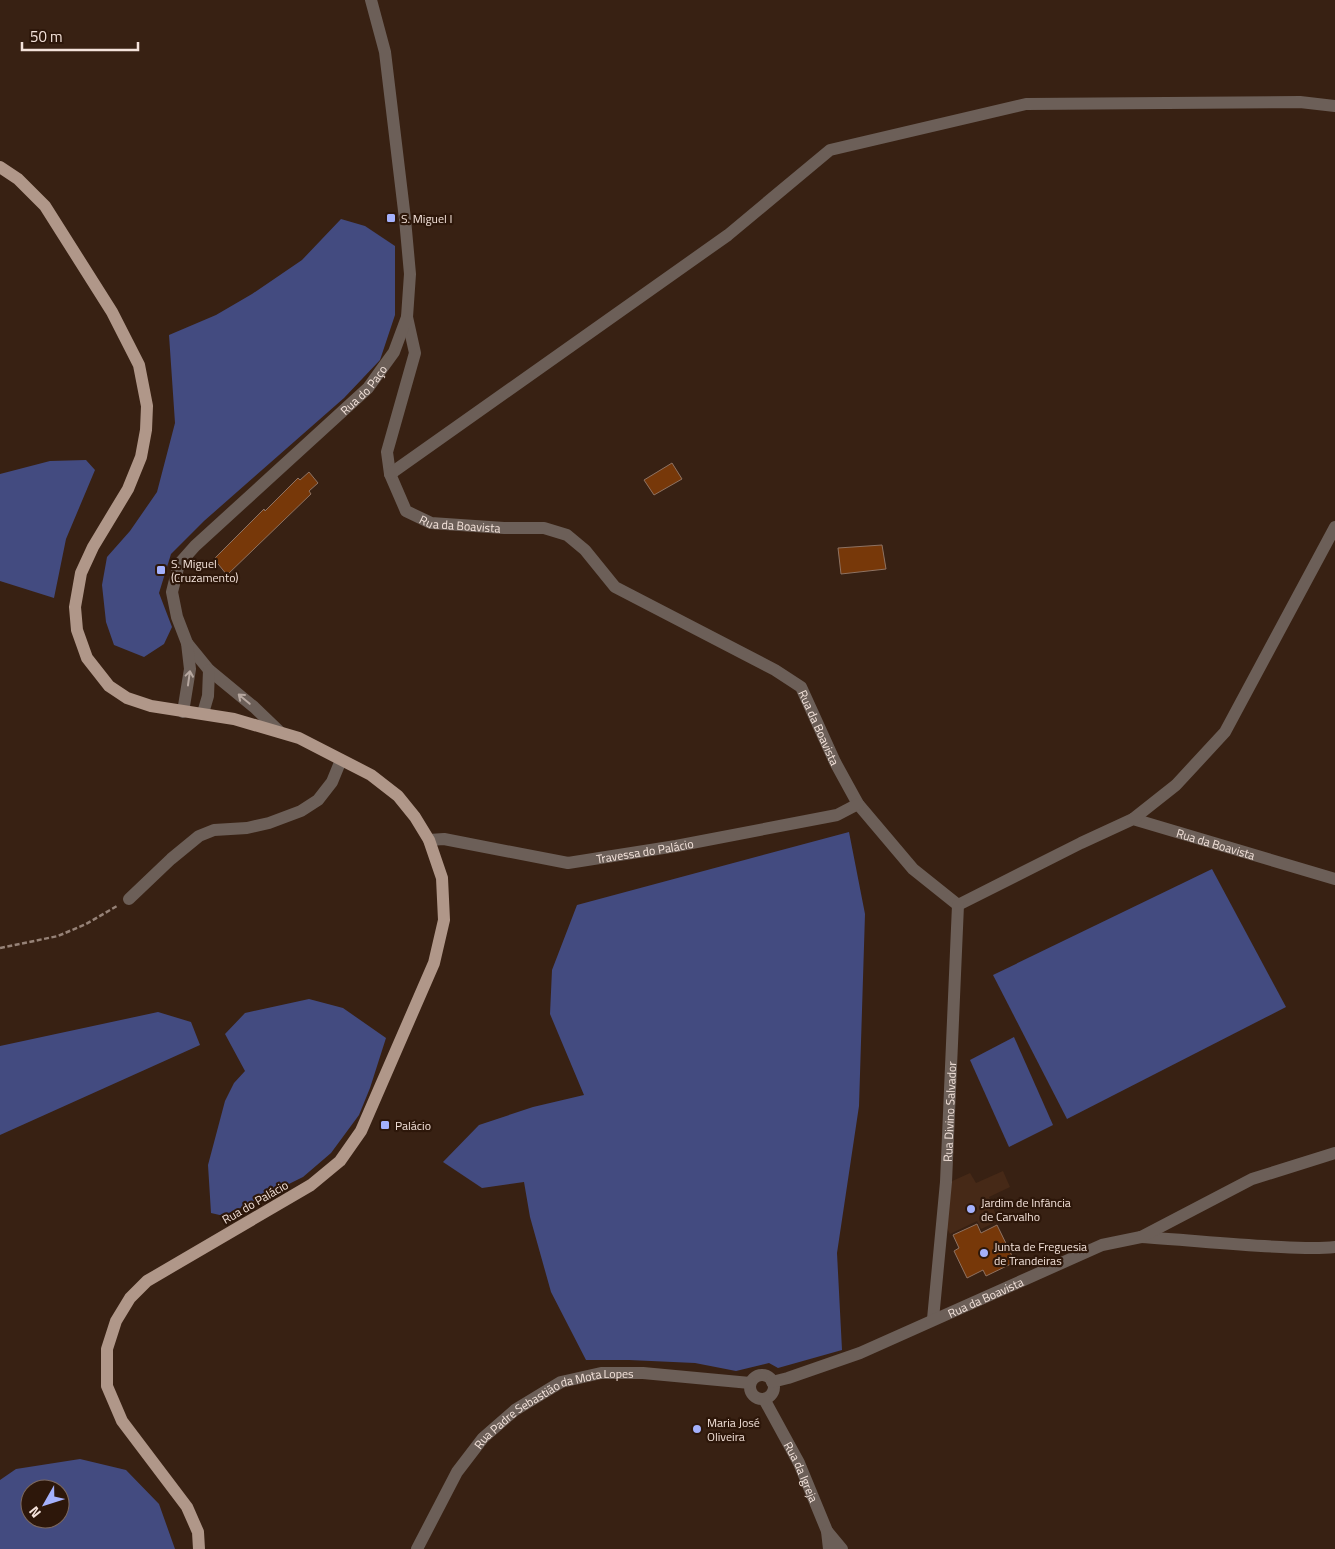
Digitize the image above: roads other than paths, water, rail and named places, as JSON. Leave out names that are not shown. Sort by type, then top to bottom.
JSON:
[{"type":"main road","name":"Rua do Palácio","points":[[0,167],[18,179],[45,206],[112,312],[139,365],[147,406],[146,430],[140,457],[128,489],[93,547],[81,573],[75,607],[77,630],[86,658],[109,686],[127,698],[151,706],[234,719],[299,738],[370,775],[398,796],[415,817],[429,840],[442,878],[444,920],[434,963],[362,1131],[340,1161],[311,1185],[147,1281],[130,1298],[116,1321],[107,1350],[107,1386],[122,1421],[187,1507],[198,1532],[199,1549]]},
{"type":"street","name":"Rua do Paço","points":[[183,712],[190,669],[187,643],[177,617],[172,592],[180,564],[195,546],[368,388],[394,352],[407,317],[410,274],[405,219],[385,52],[372,0]]},
{"type":"street","points":[[390,474],[728,235],[830,150],[1026,104],[1300,102],[1335,106]]},
{"type":"street","name":"Rua da Boavista","points":[[407,317],[416,353],[387,452],[390,474],[406,511],[431,523],[504,528],[544,528],[567,535],[585,550],[614,587],[775,670],[801,687],[835,762],[858,804],[913,869],[958,905]]},
{"type":"street","points":[[958,905],[1133,819],[1176,785],[1225,732],[1335,527]]},
{"type":"street","points":[[187,643],[209,670],[280,732]]},
{"type":"street","points":[[203,713],[208,696],[209,670]]},
{"type":"street","points":[[129,899],[171,859],[199,836],[214,830],[246,828],[269,823],[318,800],[332,782],[342,760]]},
{"type":"street","name":"Travessa do Palácio","points":[[429,840],[444,839],[568,863],[676,846],[837,815],[858,804]]},
{"type":"street","name":"Rua da Boavista","points":[[1133,819],[1335,879]]},
{"type":"street","name":"Rua Divino Salvador","points":[[933,1319],[946,1182],[958,905]]},
{"type":"street","name":"Rua da Boavista","points":[[772,1382],[860,1352],[1102,1245],[1141,1237],[1252,1179],[1335,1153]]},
{"type":"street","points":[[1141,1237],[1250,1246],[1335,1247]]},
{"type":"street","name":"Rua Padre Sebastião da Mota Lopes","points":[[418,1549],[456,1472],[483,1438],[515,1410],[561,1382],[601,1374],[643,1373],[750,1383]]},
{"type":"street","points":[[756,1376],[768,1377],[772,1382],[774,1390],[772,1394],[764,1399],[755,1398],[752,1395],[750,1383],[756,1376]]},
{"type":"street","name":"Rua da Igreja","points":[[764,1399],[799,1463],[828,1531],[828,1549]]},
{"type":"street","points":[[828,1531],[842,1549]]},
{"type":"place","name":"S. Miguel I","points":[[391,218]]},
{"type":"place","name":"S. Miguel (Cruzamento)","points":[[161,570]]},
{"type":"place","name":"Palácio","points":[[385,1125]]},
{"type":"place","name":"Jardim de Infância de Carvalho","points":[[971,1209]]},
{"type":"place","name":"Junta de Freguesia de Trandeiras","points":[[984,1253]]},
{"type":"place","name":"Maria José Oliveira","points":[[697,1429]]}]
